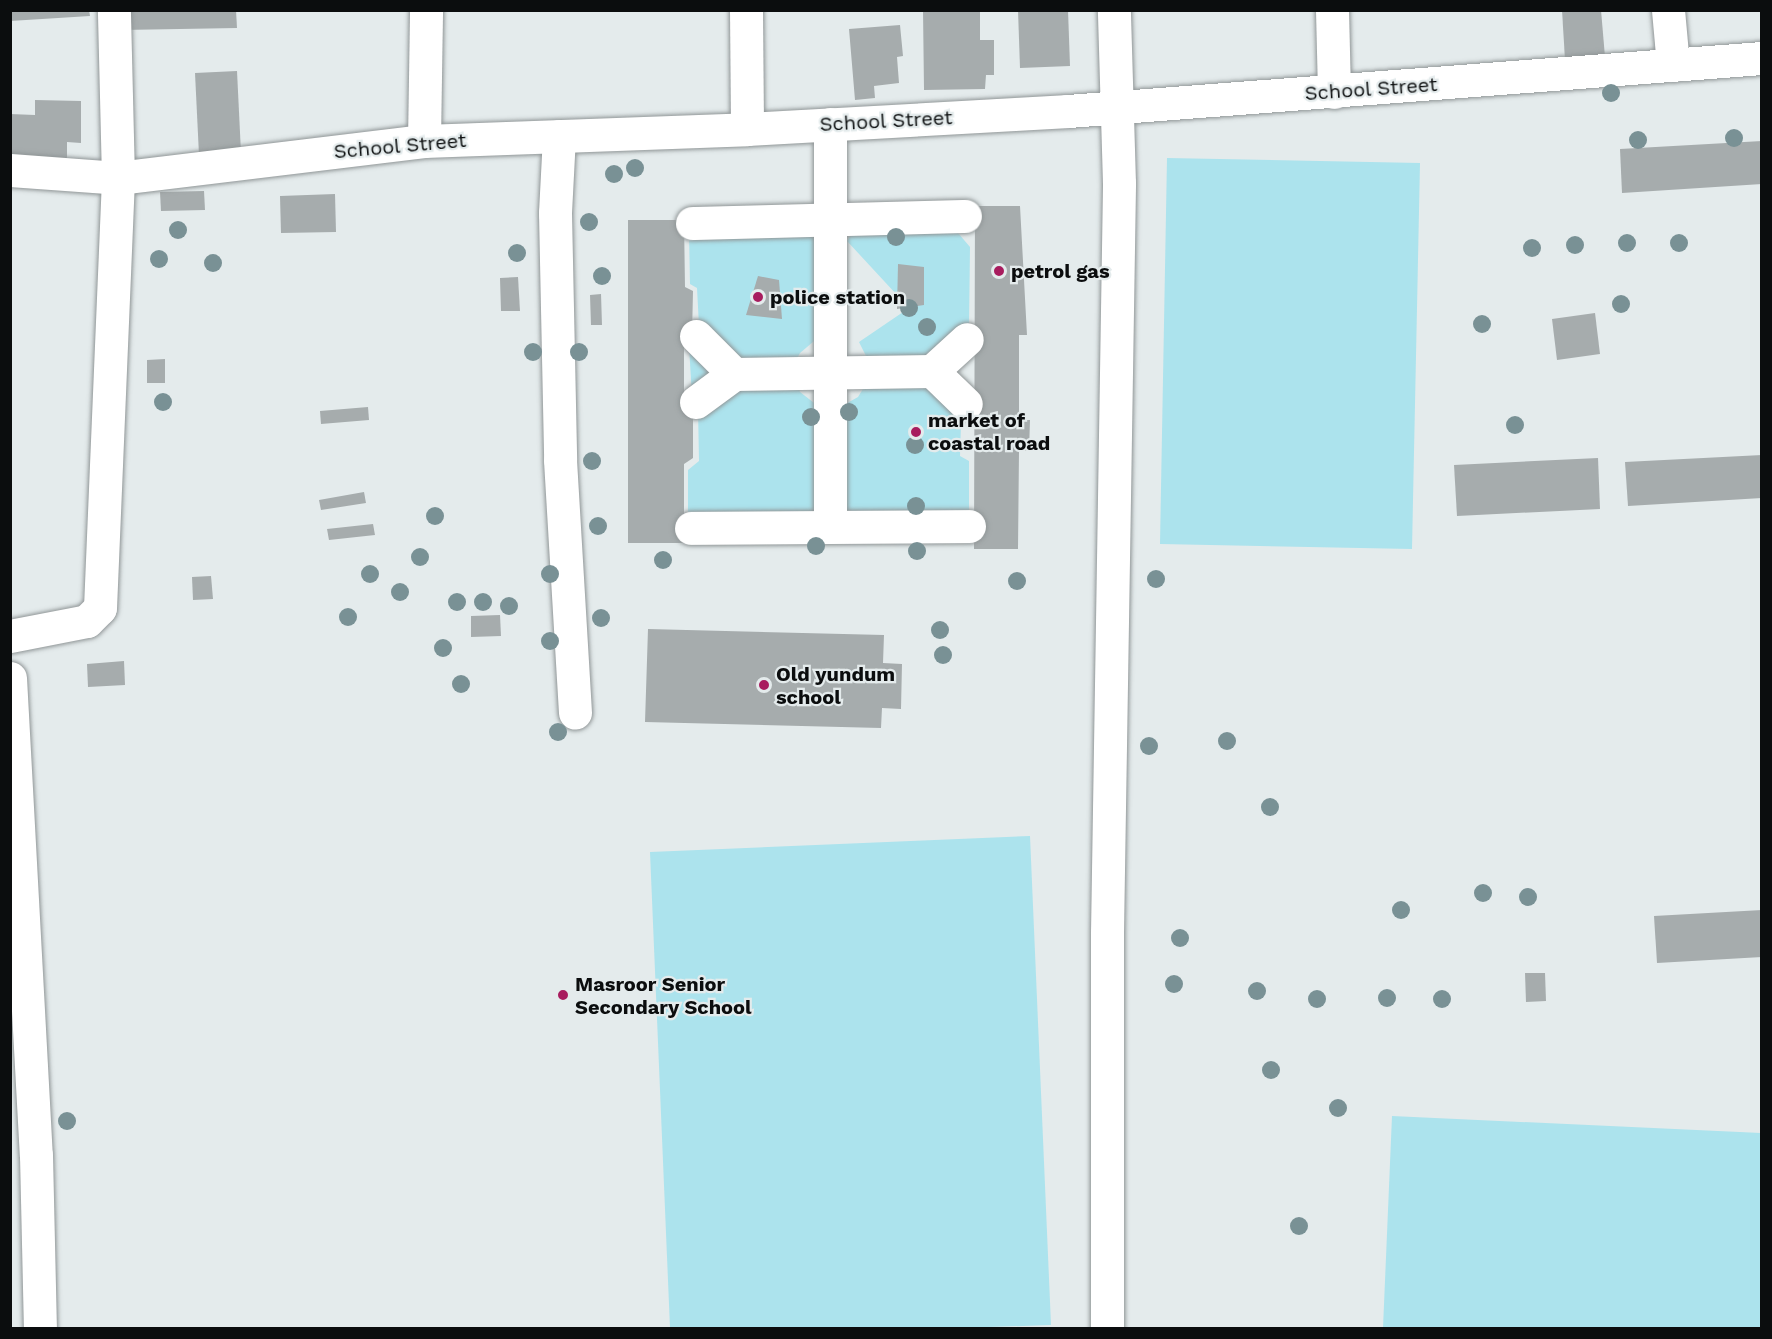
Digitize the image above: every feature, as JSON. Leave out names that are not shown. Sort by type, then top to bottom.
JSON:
[{"type":"street","points":[[10,636],[87,621],[100,608],[118,178],[114,10]]},
{"type":"street","points":[[424,141],[426,10]]},
{"type":"street","points":[[746,10],[747,129]]},
{"type":"street","points":[[1107,1329],[1107,933],[1119,183],[1115,108],[1114,10]]},
{"type":"street","points":[[1332,10],[1334,92]]},
{"type":"street","points":[[1668,10],[1673,65]]},
{"type":"street","name":"School Street","points":[[10,170],[118,178],[424,141],[747,129],[1115,108],[1761,58]]},
{"type":"street","points":[[830,124],[830,527]]},
{"type":"street","points":[[559,136],[555,213],[560,460],[575,713]]},
{"type":"street","points":[[692,223],[831,205],[966,216]]},
{"type":"street","points":[[696,336],[734,374]]},
{"type":"street","points":[[696,402],[734,374],[932,371],[967,339]]},
{"type":"street","points":[[932,371],[966,404]]},
{"type":"street","points":[[691,528],[969,526]]},
{"type":"street","points":[[10,678],[23,1156],[39,1329]]},
{"type":"shaded area","points":[[1167,158],[1420,163],[1412,549],[1160,544]]},
{"type":"shaded area","points":[[953,227],[970,247],[969,326],[928,362],[866,356],[859,342],[909,308],[847,241],[852,233]]},
{"type":"shaded area","points":[[689,232],[816,232],[820,336],[800,353],[795,362],[732,362],[699,326],[697,288],[690,284]]},
{"type":"shaded area","points":[[689,345],[723,374],[692,397]]},
{"type":"shaded area","points":[[734,381],[796,381],[800,392],[818,406],[815,518],[697,518],[688,512],[688,470],[699,461],[698,409]]},
{"type":"shaded area","points":[[926,382],[965,414],[961,423],[960,456],[969,461],[969,519],[846,515],[842,406],[858,397],[866,384]]},
{"type":"shaded area","points":[[1030,836],[1051,1325],[959,1328],[670,1328],[650,852]]},
{"type":"shaded area","points":[[1392,1116],[1761,1133],[1761,1328],[1383,1328]]},
{"type":"building","points":[[10,10],[89,10],[90,16],[10,21]]},
{"type":"building","points":[[122,10],[236,10],[237,28],[122,30]]},
{"type":"building","points":[[923,10],[980,10],[980,40],[994,40],[994,75],[986,75],[985,89],[924,90]]},
{"type":"building","points":[[1018,10],[1068,10],[1070,66],[1020,68]]},
{"type":"building","points":[[1562,10],[1601,10],[1605,57],[1565,60]]},
{"type":"building","points":[[900,25],[903,56],[897,57],[899,83],[874,86],[875,98],[855,100],[849,29]]},
{"type":"building","points":[[237,71],[241,153],[199,155],[195,73]]},
{"type":"building","points":[[35,100],[81,101],[81,143],[67,142],[67,161],[10,160],[10,114],[35,115]]},
{"type":"building","points":[[1762,141],[1762,184],[1622,193],[1620,149]]},
{"type":"building","points":[[204,191],[205,210],[161,211],[160,192]]},
{"type":"building","points":[[335,194],[336,232],[281,233],[280,196]]},
{"type":"building","points":[[975,206],[1020,206],[1027,335],[1019,335],[1019,420],[1030,420],[1029,451],[1019,451],[1018,549],[974,549]]},
{"type":"building","points":[[628,220],[684,220],[685,287],[693,291],[692,336],[684,343],[684,404],[693,409],[693,458],[684,464],[684,543],[628,543]]},
{"type":"building","points":[[898,264],[924,267],[924,305],[897,309]]},
{"type":"building","points":[[758,276],[779,280],[782,319],[746,315]]},
{"type":"building","points":[[518,277],[520,311],[501,311],[500,278]]},
{"type":"building","points":[[601,294],[602,325],[591,325],[590,295]]},
{"type":"building","points":[[1595,313],[1600,354],[1557,360],[1552,319]]},
{"type":"building","points":[[165,359],[165,383],[147,383],[147,360]]},
{"type":"building","points":[[368,407],[369,420],[321,424],[320,411]]},
{"type":"building","points":[[1762,455],[1762,498],[1628,506],[1625,462]]},
{"type":"building","points":[[1598,458],[1600,509],[1457,516],[1454,465]]},
{"type":"building","points":[[364,492],[366,503],[321,510],[319,500]]},
{"type":"building","points":[[373,524],[375,535],[329,540],[327,529]]},
{"type":"building","points":[[211,576],[213,599],[193,600],[192,577]]},
{"type":"building","points":[[500,615],[501,636],[471,637],[471,616]]},
{"type":"building","name":"Old yundum school","points":[[648,629],[884,635],[883,663],[902,664],[901,709],[882,708],[881,728],[645,722]]},
{"type":"building","points":[[124,661],[125,685],[88,687],[87,664]]},
{"type":"building","points":[[1762,910],[1762,957],[1657,963],[1654,916]]},
{"type":"building","points":[[1525,973],[1545,973],[1546,1001],[1526,1002]]},
{"type":"place","name":"petrol gas","points":[[999,271]]},
{"type":"place","name":"police station","points":[[758,297]]},
{"type":"place","name":"market of coastal road","points":[[916,432]]},
{"type":"place","name":"Old yundum school","points":[[764,685]]},
{"type":"place","name":"Masroor Senior Secondary School","points":[[563,995]]}]
